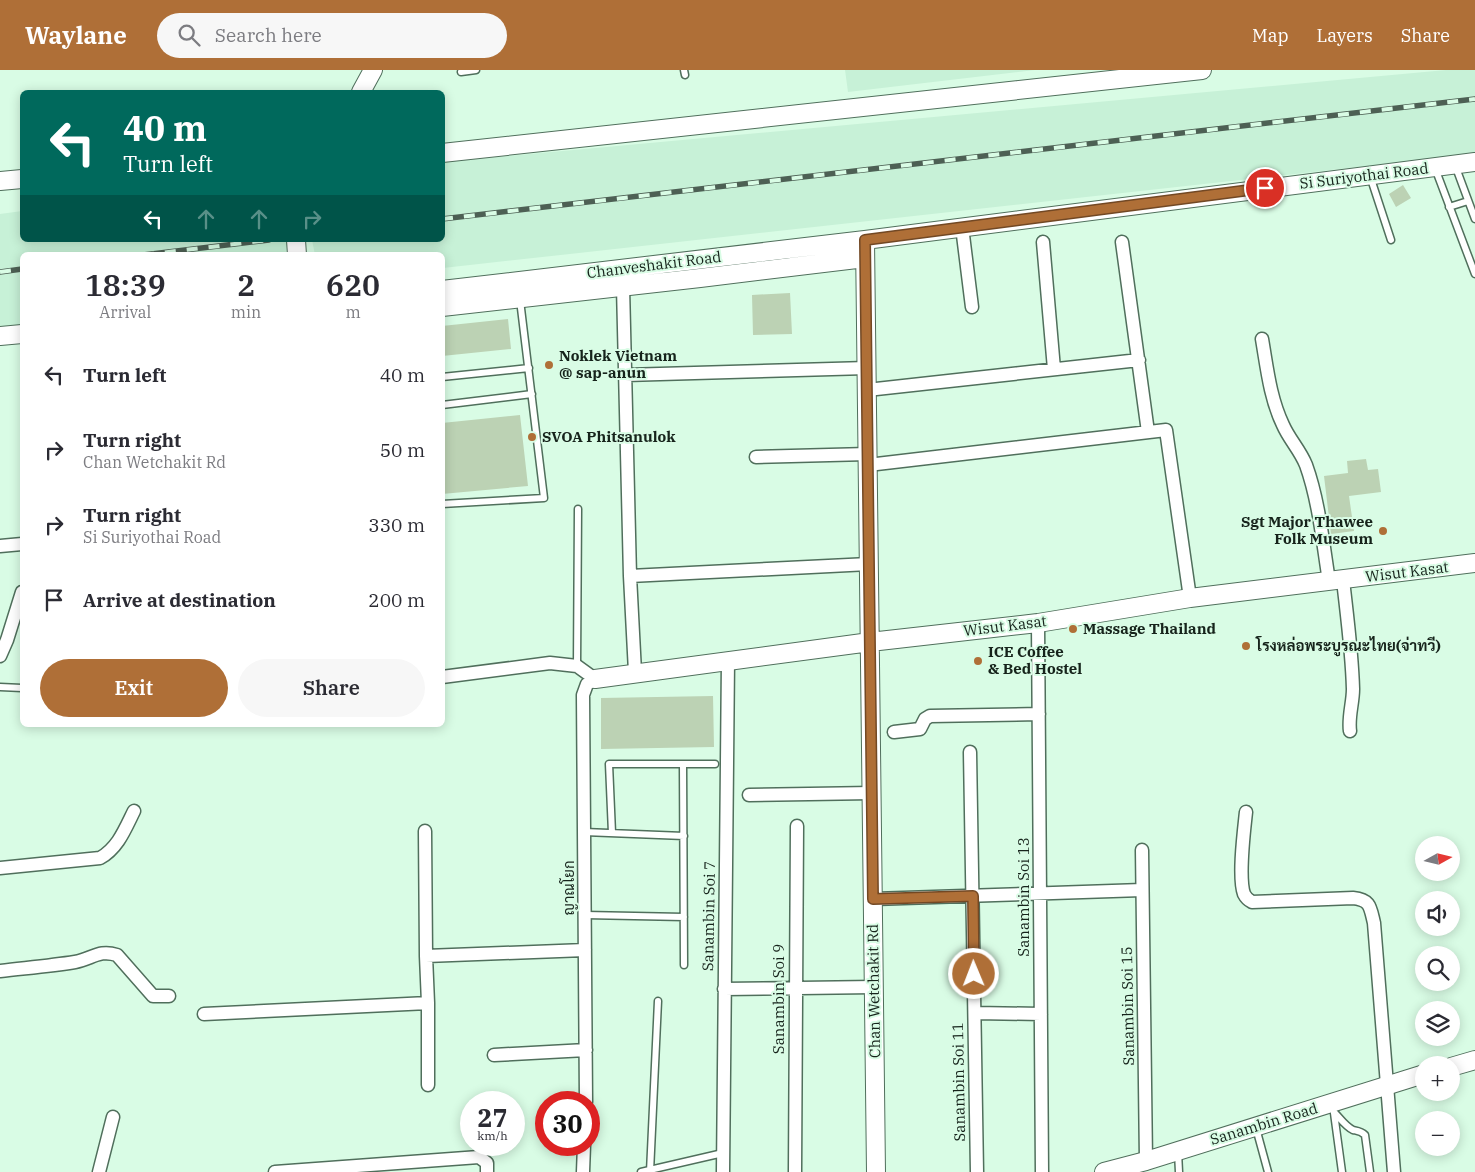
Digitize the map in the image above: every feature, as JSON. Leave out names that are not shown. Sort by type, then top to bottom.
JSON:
[{"type":"street","points":[[362,90],[372,70]]},
{"type":"street","points":[[445,153],[1202,70]]},
{"type":"street","name":"Si Suriyothai Road","points":[[865,240],[1475,162]]},
{"type":"street","points":[[0,181],[20,179]]},
{"type":"street","points":[[962,227],[972,307]]},
{"type":"street","name":"Chan Wetchakit Rd","points":[[865,240],[876,1172]]},
{"type":"street","name":"Chanveshakit Road","points":[[445,290],[865,240]]},
{"type":"street","points":[[1043,242],[1054,369]]},
{"type":"street","points":[[1122,242],[1148,432]]},
{"type":"street","points":[[445,307],[865,258]]},
{"type":"street","points":[[623,287],[630,576],[635,672]]},
{"type":"street","points":[[0,336],[20,334]]},
{"type":"street","points":[[1262,339],[1274,400],[1283,426],[1298,448],[1310,478],[1336,581],[1351,650],[1353,698],[1349,723],[1350,731]]},
{"type":"street","points":[[867,390],[1139,360]]},
{"type":"street","points":[[625,375],[867,368]]},
{"type":"street","points":[[756,457],[868,460],[1166,430],[1190,598]]},
{"type":"street","points":[[0,546],[20,544]]},
{"type":"street","name":"Wisut Kasat","points":[[595,678],[870,642],[1038,623],[1190,598],[1475,563]]},
{"type":"street","points":[[630,576],[869,564]]},
{"type":"street","points":[[0,656],[20,597]]},
{"type":"street","name":"Sanambin Soi 13","points":[[1038,623],[1042,1172]]},
{"type":"street","name":"Sanambin Soi 7","points":[[723,1172],[728,660]]},
{"type":"street","points":[[445,677],[550,663],[577,666],[595,678]]},
{"type":"street","name":"ญาณโยก","points":[[586,1091],[583,694],[587,684],[595,678]]},
{"type":"street","points":[[894,732],[920,729],[925,719],[930,716],[1039,714]]},
{"type":"street","name":"Sanambin Soi 11","points":[[970,752],[977,1172]]},
{"type":"street","points":[[749,795],[872,793]]},
{"type":"street","points":[[0,868],[100,858],[109,853],[121,837],[134,811]]},
{"type":"street","points":[[1246,812],[1242,879],[1243,892],[1246,898],[1252,902],[1353,898],[1362,899],[1367,902],[1371,909],[1374,923],[1394,1172]]},
{"type":"street","name":"Sanambin Soi 9","points":[[795,1172],[797,826]]},
{"type":"street","points":[[426,831],[428,1085]]},
{"type":"street","name":"Sanambin Soi 15","points":[[1142,850],[1146,1161]]},
{"type":"street","points":[[873,899],[1142,890]]},
{"type":"street","points":[[426,956],[585,950]]},
{"type":"street","points":[[0,971],[78,962],[97,954],[109,952],[117,955],[153,996],[169,996]]},
{"type":"street","points":[[724,988],[874,988]]},
{"type":"street","points":[[204,1014],[428,1003]]},
{"type":"street","points":[[975,1012],[1041,1014]]},
{"type":"street","points":[[494,1055],[586,1050]]},
{"type":"street","points":[[1460,1064],[1475,1060]]},
{"type":"street","name":"Sanambin Road","points":[[1104,1172],[1146,1161],[1255,1126],[1334,1107],[1387,1085],[1415,1077]]},
{"type":"street","points":[[99,1172],[113,1117]]},
{"type":"street","points":[[583,1172],[584,1156]]},
{"type":"street","points":[[275,1172],[349,1169],[480,1157],[487,1163],[486,1172]]},
{"type":"lane","points":[[461,72],[476,70]]},
{"type":"lane","points":[[1455,164],[1475,219]]},
{"type":"lane","points":[[1434,167],[1475,273]]},
{"type":"lane","points":[[1370,175],[1390,240]]},
{"type":"lane","points":[[1448,206],[1468,201]]},
{"type":"lane","points":[[445,504],[544,498],[520,298]]},
{"type":"lane","points":[[445,377],[529,368]]},
{"type":"lane","points":[[445,405],[532,394]]},
{"type":"lane","points":[[577,666],[578,509]]},
{"type":"lane","points":[[0,688],[20,688]]},
{"type":"lane","points":[[612,833],[609,764],[715,764]]},
{"type":"lane","points":[[684,764],[684,965]]},
{"type":"lane","points":[[584,832],[684,836]]},
{"type":"lane","points":[[585,915],[684,917]]},
{"type":"lane","points":[[650,1171],[658,1001]]},
{"type":"lane","points":[[1334,1107],[1342,1172]]},
{"type":"lane","points":[[1334,1107],[1345,1125],[1365,1135],[1370,1172]]},
{"type":"lane","points":[[1255,1126],[1268,1172]]},
{"type":"lane","points":[[1178,1151],[1179,1172]]},
{"type":"lane","points":[[641,1172],[723,1153]]},
{"type":"shaded area","points":[[845,70],[1035,70],[848,92]]},
{"type":"shaded area","points":[[1446,70],[1475,70],[1475,154],[445,268],[445,252],[314,252],[312,242],[445,242],[445,162]]},
{"type":"shaded area","points":[[20,211],[20,242],[287,242],[286,252],[20,252],[20,330],[0,332],[0,214]]},
{"type":"building","points":[[1403,185],[1411,198],[1396,207],[1389,194]]},
{"type":"building","points":[[790,293],[792,334],[753,335],[752,295]]},
{"type":"building","points":[[508,319],[511,349],[445,356],[445,326]]},
{"type":"building","points":[[520,415],[528,486],[445,494],[445,423]]},
{"type":"building","points":[[1366,459],[1368,470],[1378,469],[1381,492],[1349,496],[1354,531],[1331,534],[1324,476],[1348,473],[1347,461]]},
{"type":"building","points":[[713,696],[714,747],[601,749],[601,698]]},
{"type":"railway","points":[[445,219],[1475,99]]},
{"type":"railway","points":[[168,252],[252,242]]},
{"type":"railway","points":[[0,272],[20,269]]},
{"type":"place","name":"Noklek Vietnam @ sap-anun","points":[[549,365]]},
{"type":"place","name":"SVOA Phitsanulok","points":[[532,437]]},
{"type":"place","name":"Sgt Major Thawee Folk Museum","points":[[1383,531]]},
{"type":"place","name":"Massage Thailand","points":[[1073,629]]},
{"type":"place","name":"โรงหล่อพระบูรณะไทย(จ่าทวี)","points":[[1246,646]]},
{"type":"place","name":"ICE Coffee & Bed Hostel","points":[[978,661]]},
{"type":"route","points":[[974,974],[973,896],[873,899],[865,240],[1265,188]]}]
